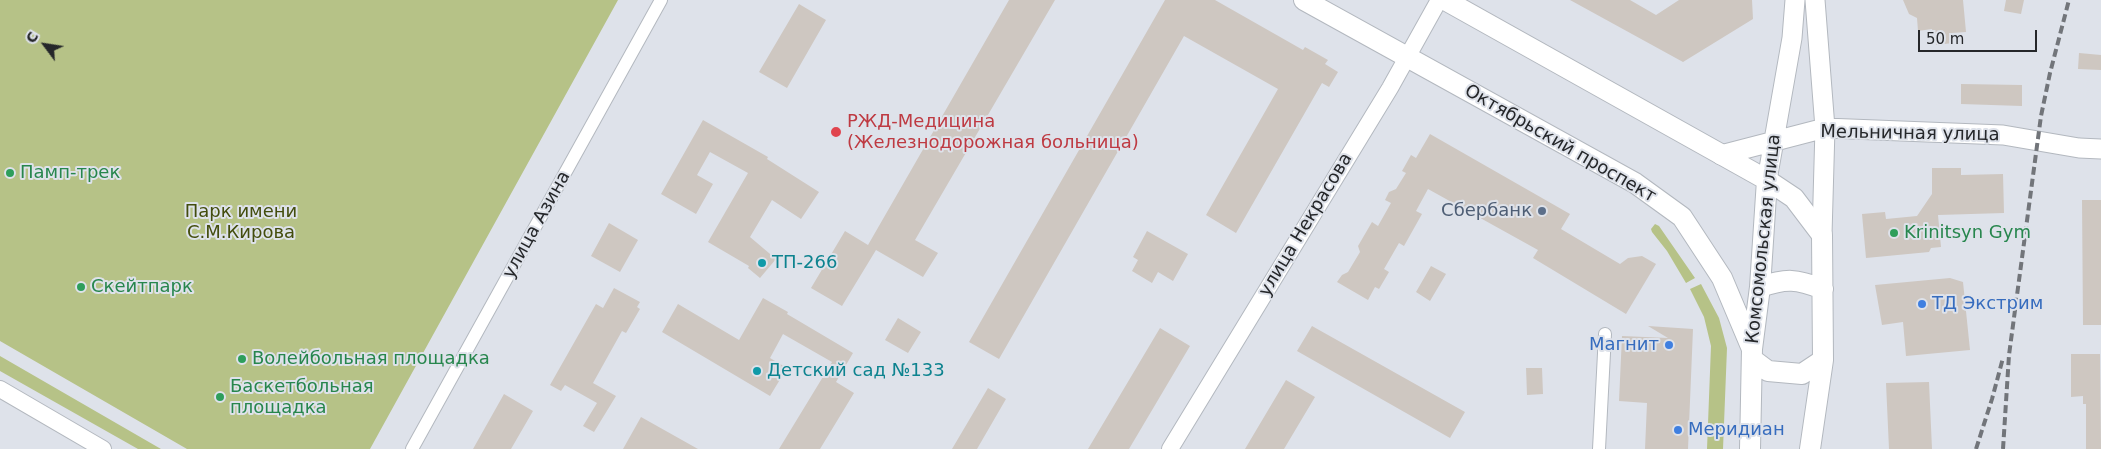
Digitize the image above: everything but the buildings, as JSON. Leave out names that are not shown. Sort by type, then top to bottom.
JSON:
[{"type":"main road","name":"Октябрьский проспект","points":[[1304,0],[1634,183],[1682,217],[1722,278],[1752,354]]},
{"type":"main road","points":[[1445,0],[1767,180],[1794,198],[1822,235]]},
{"type":"main road","name":"Комсомольская улица","points":[[1750,449],[1752,354],[1760,287],[1767,180],[1792,38],[1795,0]]},
{"type":"main road","points":[[1810,449],[1823,360],[1822,235],[1825,128],[1815,0]]},
{"type":"main road","name":"Мельничная улица","points":[[1721,155],[1825,128],[2004,135],[2079,148],[2101,149]]},
{"type":"main road","points":[[1760,287],[1781,280],[1799,280],[1823,290]]},
{"type":"main road","points":[[1752,354],[1768,371],[1802,374],[1823,360]]},
{"type":"street","name":"улица Азина","points":[[412,449],[661,0]]},
{"type":"street","name":"улица Некрасова","points":[[1170,449],[1407,58],[1439,0]]},
{"type":"street","points":[[1599,449],[1605,334]]},
{"type":"street","points":[[0,389],[103,449]]},
{"type":"green space","name":"Парк имени С.М.Кирова","points":[[0,0],[618,0],[370,449],[187,449],[0,341]]},
{"type":"green space","points":[[1655,224],[1659,226],[1695,278],[1686,283],[1667,251],[1652,232],[1651,229]]},
{"type":"green space","points":[[1701,284],[1719,318],[1727,348],[1723,449],[1707,449],[1711,346],[1704,317],[1690,289]]},
{"type":"green space","points":[[0,356],[161,449],[138,449],[0,371]]},
{"type":"railway","points":[[2003,449],[2009,355],[2041,116],[2069,0]]},
{"type":"railway","points":[[1976,449],[2003,358]]},
{"type":"place","name":"РЖД-Медицина (Железнодорожная больница)","points":[[836,132]]},
{"type":"place","name":"Памп-трек","points":[[10,173]]},
{"type":"place","name":"Сбербанк","points":[[1542,211]]},
{"type":"place","name":"Krinitsyn Gym","points":[[1894,233]]},
{"type":"place","name":"ТП-266","points":[[762,263]]},
{"type":"place","name":"Скейтпарк","points":[[81,287]]},
{"type":"place","name":"ТД Экстрим","points":[[1922,304]]},
{"type":"place","name":"Магнит","points":[[1669,345]]},
{"type":"place","name":"Волейбольная площадка","points":[[242,359]]},
{"type":"place","name":"Детский сад №133","points":[[757,371]]},
{"type":"place","name":"Баскетбольная площадка","points":[[220,397]]},
{"type":"place","name":"Меридиан","points":[[1678,430]]}]
